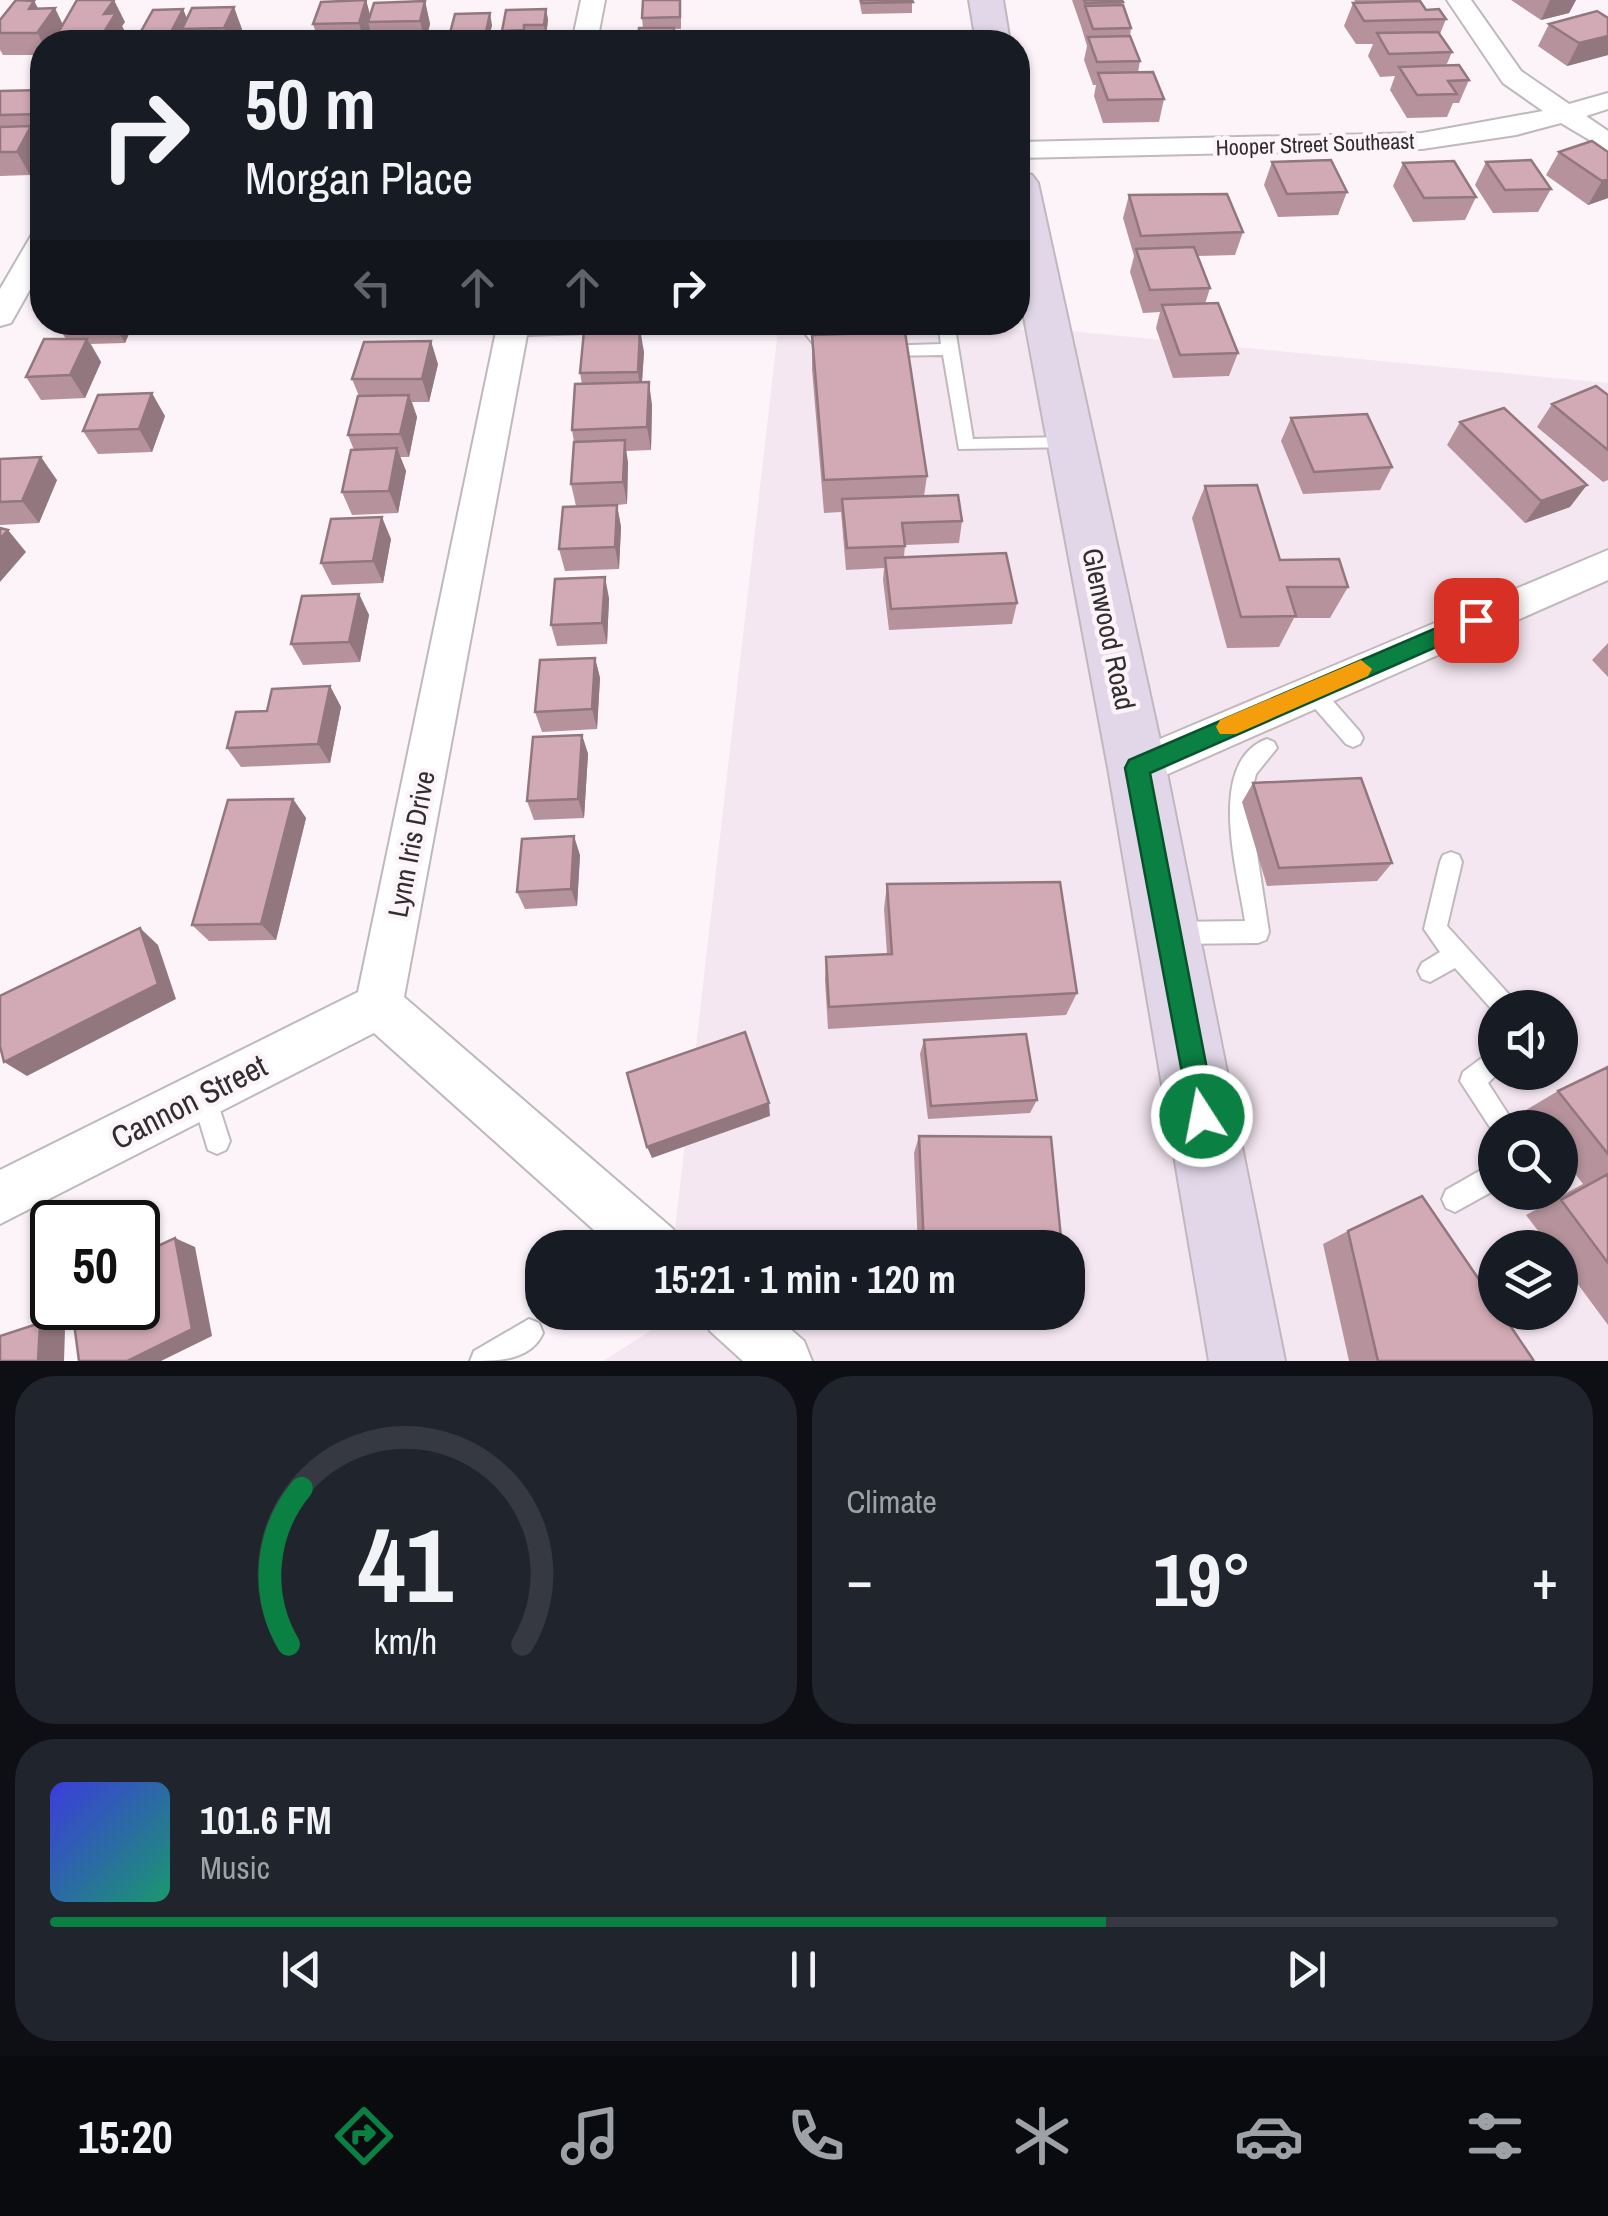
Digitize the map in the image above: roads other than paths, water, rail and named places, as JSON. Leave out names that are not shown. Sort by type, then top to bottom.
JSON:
[{"type":"main road","points":[[986,0],[991,30]]},
{"type":"main road","name":"Glenwood Road","points":[[1030,312],[1070,443],[1137,768],[1248,1361]]},
{"type":"street","points":[[587,30],[593,0]]},
{"type":"street","points":[[1459,0],[1512,77],[1608,143]]},
{"type":"street","name":"Hooper Street Southeast","points":[[1030,150],[1368,145],[1480,135],[1608,101]]},
{"type":"street","points":[[0,316],[30,263]]},
{"type":"street","name":"Lynn Iris Drive","points":[[379,1006],[512,335]]},
{"type":"street","points":[[1137,768],[1608,564]]},
{"type":"street","points":[[379,1006],[634,1230]]},
{"type":"street","name":"Cannon Street","points":[[0,1198],[379,1006]]},
{"type":"street","points":[[749,1330],[784,1361]]},
{"type":"lane","points":[[815,335],[829,352],[950,349]]},
{"type":"lane","points":[[948,335],[965,445],[1070,443]]},
{"type":"lane","points":[[1311,690],[1353,738]]},
{"type":"lane","points":[[1168,933],[1258,932],[1238,801],[1247,770],[1267,748]]},
{"type":"lane","points":[[1451,862],[1435,928],[1490,990]]},
{"type":"lane","points":[[1430,971],[1458,954]]},
{"type":"lane","points":[[203,1094],[217,1142]]},
{"type":"lane","points":[[1455,1199],[1478,1185]]},
{"type":"lane","points":[[484,1361],[529,1333]]}]
